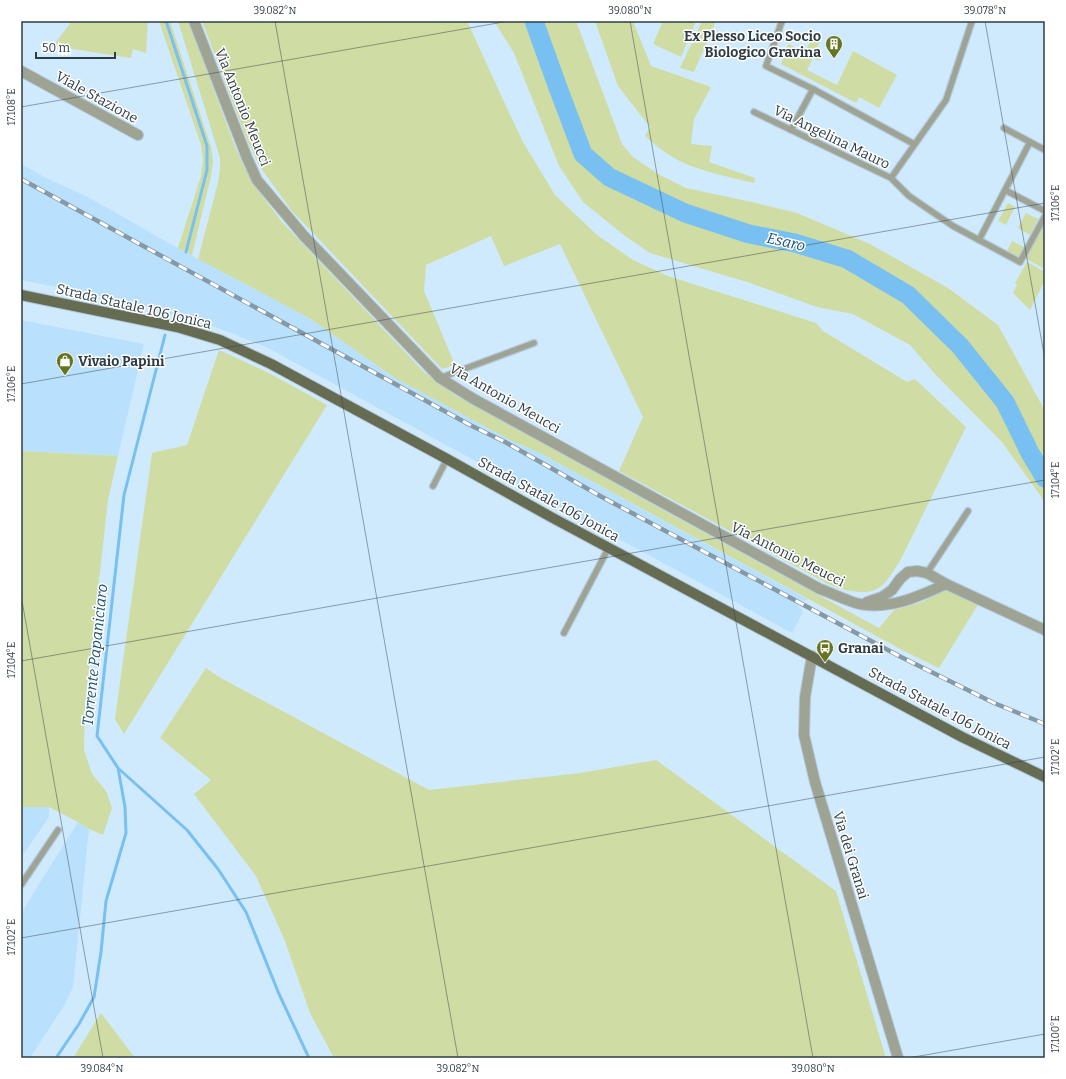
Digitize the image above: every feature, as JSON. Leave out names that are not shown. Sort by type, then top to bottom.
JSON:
[{"type":"main road","name":"Strada Statale 106 Jonica","points":[[21,295],[177,327],[220,340],[271,364],[551,517],[962,737],[1045,777]]},
{"type":"street","name":"Via Antonio Meucci","points":[[194,21],[246,158],[257,180],[304,236],[440,378],[472,398],[820,589],[859,604],[873,606],[908,600],[946,584]]},
{"type":"street","name":"Viale Stazione","points":[[21,71],[138,136]]},
{"type":"street","points":[[859,604],[882,597],[892,590],[900,579],[908,572],[917,571],[927,573],[946,584],[1045,630]]},
{"type":"street","name":"Via dei Granai","points":[[812,656],[805,697],[804,735],[815,782],[898,1058]]},
{"type":"lane","points":[[782,21],[766,66],[813,89],[914,144]]},
{"type":"lane","points":[[891,178],[946,100],[972,21]]},
{"type":"lane","points":[[791,130],[813,89]]},
{"type":"lane","name":"Via Angelina Mauro","points":[[754,112],[891,178],[910,196],[954,226],[1020,262],[1045,216]]},
{"type":"lane","points":[[1004,128],[1045,150]]},
{"type":"lane","points":[[979,240],[1030,142]]},
{"type":"lane","points":[[1005,190],[1045,211]]},
{"type":"lane","points":[[440,378],[534,342]]},
{"type":"lane","points":[[433,486],[447,459]]},
{"type":"lane","points":[[927,573],[968,511]]},
{"type":"lane","points":[[564,633],[609,547]]},
{"type":"lane","points":[[21,885],[58,830]]},
{"type":"shaded area","points":[[21,164],[48,179],[88,197],[167,242],[309,318],[395,378],[512,441],[538,452],[809,600],[795,601],[803,612],[792,633],[266,347],[203,322],[180,317],[130,302],[21,280]]},
{"type":"shaded area","points":[[21,320],[144,344],[118,456],[21,451]]},
{"type":"shaded area","points":[[21,807],[49,807],[49,817],[21,858]]},
{"type":"shaded area","points":[[78,822],[89,829],[73,987],[65,1004],[30,1058],[21,1058],[21,913]]},
{"type":"green space","points":[[72,21],[148,21],[146,53],[133,49],[131,58],[53,46]]},
{"type":"green space","points":[[159,21],[170,21],[211,147],[213,162],[211,176],[192,255],[178,248],[201,176],[203,160],[201,145]]},
{"type":"green space","points":[[178,21],[188,21],[236,149],[258,190],[282,222],[424,372],[455,395],[879,628],[894,610],[922,602],[946,589],[979,603],[939,668],[904,651],[538,452],[512,441],[395,378],[309,318],[198,259],[218,183],[220,158]]},
{"type":"green space","points":[[202,21],[467,21],[523,142],[555,195],[597,235],[633,260],[668,276],[816,323],[823,331],[907,382],[915,379],[966,427],[901,559],[892,574],[880,587],[868,592],[854,592],[828,584],[619,471],[643,417],[560,244],[504,266],[491,236],[426,265],[424,291],[455,365],[442,369],[292,211],[260,167],[247,140]]},
{"type":"green space","points":[[494,21],[576,21],[622,144],[633,157],[658,174],[686,188],[797,213],[870,244],[948,288],[998,325],[1045,411],[1045,502],[1002,442],[936,375],[910,345],[853,314],[817,307],[747,282],[650,253],[625,236],[583,202],[559,166],[514,53]]},
{"type":"green space","points":[[595,21],[633,21],[651,66],[711,87],[694,119],[691,144],[712,146],[709,162],[755,178],[754,183],[709,172],[687,164],[668,154],[645,136],[650,127],[618,86]]},
{"type":"green space","points":[[663,21],[696,21],[681,57],[653,44]]},
{"type":"green space","points":[[702,21],[716,21],[694,72],[680,68]]},
{"type":"green space","points":[[813,36],[822,36],[816,50],[822,53],[819,61],[813,58],[807,70],[837,85],[853,51],[897,75],[879,108],[859,97],[856,103],[781,64],[788,44],[805,52]]},
{"type":"green space","points":[[1008,203],[1015,207],[1006,225],[998,221]]},
{"type":"green space","points":[[1026,213],[1038,219],[1030,235],[1018,228]]},
{"type":"green space","points":[[1045,220],[1045,269],[1025,258]]},
{"type":"green space","points":[[1012,241],[1024,247],[1019,257],[1007,251]]},
{"type":"green space","points":[[1027,262],[1045,272],[1045,280],[1030,310],[1013,293],[1017,285],[1015,283]]},
{"type":"green space","points":[[219,350],[269,373],[327,405],[124,734],[115,719],[152,453],[187,445]]},
{"type":"green space","points":[[21,451],[118,456],[108,500],[85,705],[84,750],[92,774],[106,791],[112,808],[103,835],[49,807],[21,807]]},
{"type":"green space","points":[[206,668],[219,677],[429,790],[580,773],[656,760],[836,891],[886,1058],[334,1058],[310,1013],[285,941],[256,876],[194,794],[211,780],[160,738]]},
{"type":"green space","points":[[101,1013],[135,1058],[73,1058]]},
{"type":"waterway","name":"Torrente Papaniciaro","points":[[166,21],[207,146],[207,170],[186,252]]},
{"type":"waterway","name":"Esaro","points":[[534,21],[583,154],[609,177],[685,213],[749,234],[795,243],[847,259],[908,295],[960,346],[1005,402],[1030,453],[1045,478]]},
{"type":"waterway","name":"Torrente Papaniciaro","points":[[56,1058],[79,1024],[94,997],[101,952],[106,901],[126,833],[125,807],[118,768],[97,736],[124,495],[165,335]]},
{"type":"waterway","points":[[119,769],[187,830],[218,869],[246,912],[279,994],[309,1058]]},
{"type":"railway","points":[[21,179],[470,425],[505,442],[602,497],[901,657],[994,703],[1045,724]]},
{"type":"place","name":"Ex Plesso Liceo Socio Biologico Gravina","points":[[834,59]]},
{"type":"place","name":"Vivaio Papini","points":[[65,376]]},
{"type":"place","name":"Granai","points":[[825,663]]}]
